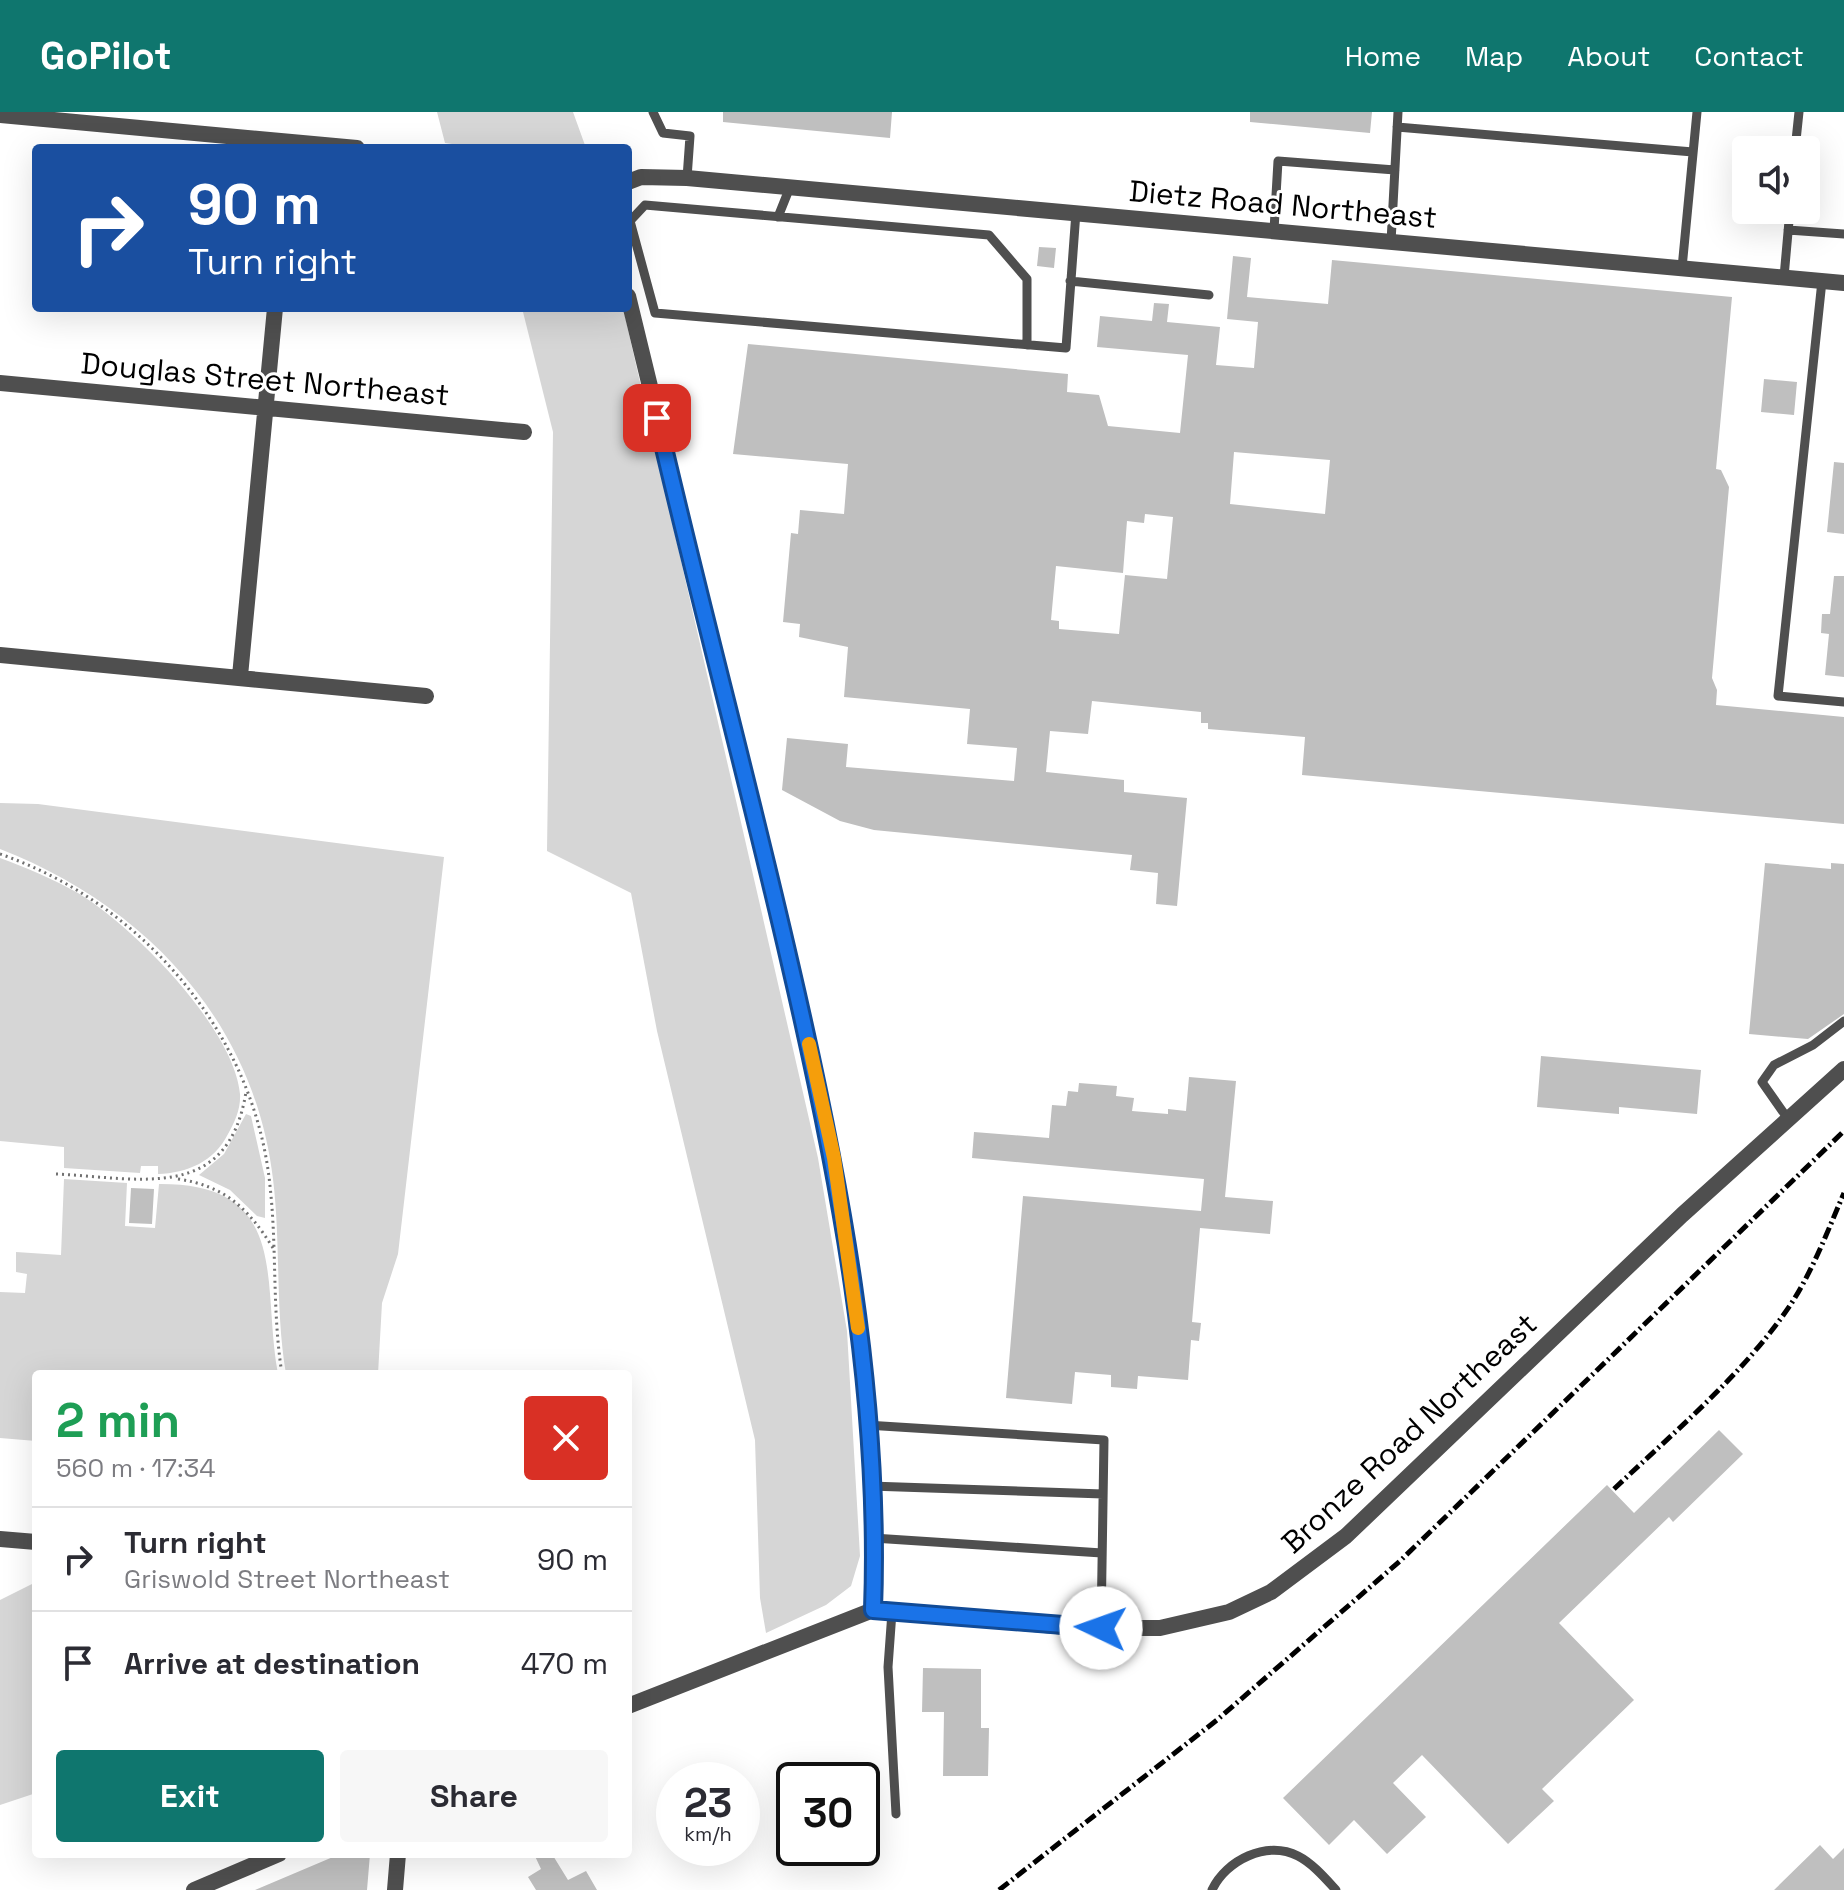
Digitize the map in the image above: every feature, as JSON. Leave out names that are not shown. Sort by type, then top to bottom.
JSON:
[{"type":"street","points":[[0,115],[276,144]]},
{"type":"street","name":"Dietz Road Northeast","points":[[632,180],[641,177],[687,178],[1844,283]]},
{"type":"street","points":[[240,676],[275,312]]},
{"type":"street","points":[[632,312],[834,1158],[852,1270],[873,1538],[873,1610],[632,1704]]},
{"type":"street","name":"Douglas Street Northeast","points":[[0,383],[524,432]]},
{"type":"street","points":[[0,655],[426,696]]},
{"type":"street","name":"Bronze Road Northeast","points":[[873,1610],[1101,1628],[1160,1628],[1200,1621],[1271,1592],[1346,1536],[1673,1223],[1844,1069]]},
{"type":"street","points":[[0,1539],[32,1542]]},
{"type":"street","points":[[194,1890],[270,1858]]},
{"type":"street","points":[[395,1890],[398,1858]]},
{"type":"lane","points":[[653,112],[663,133],[690,136],[687,178]]},
{"type":"lane","points":[[1391,242],[1398,112]]},
{"type":"lane","points":[[1682,268],[1697,112]]},
{"type":"lane","points":[[1796,136],[1799,112]]},
{"type":"lane","points":[[1397,127],[1693,152]]},
{"type":"lane","points":[[1274,230],[1278,161],[1395,170]]},
{"type":"lane","points":[[778,217],[790,187]]},
{"type":"lane","points":[[632,219],[645,205],[989,235],[1027,279],[1027,345]]},
{"type":"lane","points":[[632,228],[655,313],[1066,348],[1076,212]]},
{"type":"lane","points":[[1784,277],[1789,224]]},
{"type":"lane","points":[[1788,230],[1844,234]]},
{"type":"lane","points":[[1070,281],[1209,295]]},
{"type":"lane","points":[[1822,281],[1778,696],[1844,702]]},
{"type":"lane","points":[[1788,1119],[1762,1082],[1774,1065],[1813,1045],[1844,1021]]},
{"type":"lane","points":[[866,1425],[1104,1440],[1101,1628]]},
{"type":"lane","points":[[870,1486],[1103,1494]]},
{"type":"lane","points":[[873,1538],[1102,1553]]},
{"type":"lane","points":[[892,1612],[889,1693],[896,1814]]},
{"type":"lane","points":[[1212,1890],[1216,1881],[1244,1856],[1269,1850],[1297,1855],[1336,1890]]},
{"type":"path","points":[[0,854],[92,898],[154,949],[188,987],[216,1028],[246,1091],[270,1184],[282,1370]]},
{"type":"path","points":[[178,1179],[204,1167],[221,1153],[238,1125],[246,1091]]},
{"type":"path","points":[[56,1174],[178,1179],[205,1184],[229,1194],[254,1218],[273,1248]]},
{"type":"shaded area","points":[[437,112],[573,112],[585,144],[452,144],[445,143]]},
{"type":"shaded area","points":[[523,312],[624,312],[818,1158],[847,1331],[860,1556],[851,1586],[826,1605],[766,1633],[760,1598],[755,1440],[657,1031],[631,893],[547,851],[553,432]]},
{"type":"shaded area","points":[[0,803],[38,804],[444,857],[398,1254],[382,1303],[378,1370],[286,1370],[280,1325],[273,1179],[262,1121],[243,1068],[216,1019],[183,975],[145,936],[101,902],[52,873],[0,849]]},
{"type":"shaded area","points":[[0,858],[59,883],[101,908],[152,954],[201,1010],[234,1068],[240,1094],[233,1125],[222,1144],[207,1159],[189,1168],[158,1174],[158,1166],[141,1166],[140,1173],[64,1168],[64,1147],[0,1141]]},
{"type":"shaded area","points":[[246,1114],[251,1116],[265,1178],[265,1218],[257,1216],[230,1190],[199,1175],[224,1154]]},
{"type":"shaded area","points":[[64,1179],[127,1183],[125,1226],[155,1228],[159,1184],[202,1188],[231,1200],[251,1220],[262,1244],[277,1370],[32,1370],[32,1441],[0,1438],[0,1292],[25,1293],[27,1274],[16,1272],[16,1252],[61,1255]]},
{"type":"shaded area","points":[[32,1584],[32,1794],[0,1805],[0,1600]]},
{"type":"building","points":[[723,112],[892,112],[890,138],[723,122]]},
{"type":"building","points":[[1250,112],[1372,112],[1370,133],[1250,122]]},
{"type":"building","points":[[1039,247],[1056,248],[1054,268],[1037,266]]},
{"type":"building","points":[[1233,256],[1251,258],[1247,297],[1328,304],[1332,260],[1732,297],[1716,469],[1721,470],[1729,487],[1712,678],[1717,690],[1716,705],[1844,717],[1844,824],[1302,775],[1305,737],[1208,729],[1208,723],[1201,723],[1201,712],[1092,701],[1088,734],[1050,731],[1046,772],[1124,780],[1124,792],[1187,798],[1177,906],[1156,904],[1158,873],[1130,870],[1132,855],[874,830],[840,821],[782,790],[787,738],[848,744],[846,767],[1014,781],[1017,748],[967,744],[970,709],[844,697],[848,647],[799,637],[800,624],[783,622],[791,533],[798,534],[800,510],[844,514],[848,464],[733,454],[748,344],[1068,374],[1067,392],[1099,395],[1108,426],[1180,433],[1188,355],[1097,347],[1100,316],[1152,321],[1154,303],[1169,304],[1167,322],[1220,327],[1216,365],[1254,368],[1258,322],[1227,319]],"holes":[[[1234,452],[1330,460],[1325,514],[1230,504]],[[1145,514],[1173,517],[1167,579],[1125,575],[1119,634],[1059,629],[1059,621],[1051,620],[1056,566],[1123,573],[1127,521],[1144,523]]]},
{"type":"building","points":[[1764,379],[1797,382],[1794,415],[1761,412]]},
{"type":"building","points":[[1834,462],[1844,463],[1844,534],[1827,532]]},
{"type":"building","points":[[1834,576],[1844,576],[1844,677],[1825,675],[1829,634],[1821,633],[1822,614],[1830,614]]},
{"type":"building","points":[[1765,863],[1831,869],[1831,863],[1844,864],[1844,1014],[1808,1039],[1749,1034]]},
{"type":"building","points":[[1541,1056],[1701,1070],[1697,1114],[1619,1107],[1619,1114],[1537,1107]]},
{"type":"building","points":[[1189,1077],[1236,1081],[1225,1197],[1273,1201],[1270,1234],[1200,1228],[1192,1322],[1201,1323],[1199,1341],[1191,1340],[1188,1380],[1138,1376],[1137,1389],[1111,1387],[1111,1375],[1075,1372],[1072,1404],[1006,1398],[1023,1196],[1201,1211],[1204,1179],[972,1158],[974,1132],[1049,1138],[1052,1105],[1066,1106],[1068,1091],[1078,1092],[1079,1083],[1117,1086],[1116,1096],[1134,1098],[1132,1111],[1168,1114],[1168,1109],[1186,1111]]},
{"type":"building","points":[[131,1188],[154,1189],[152,1224],[129,1223]]},
{"type":"building","points":[[1719,1430],[1743,1454],[1673,1522],[1669,1517],[1559,1623],[1634,1700],[1542,1789],[1554,1801],[1508,1844],[1422,1755],[1393,1783],[1426,1817],[1387,1854],[1354,1820],[1329,1845],[1283,1798],[1607,1485],[1634,1513]]},
{"type":"building","points":[[923,1668],[981,1669],[981,1728],[989,1728],[988,1776],[943,1776],[944,1712],[922,1712]]},
{"type":"building","points":[[1820,1845],[1833,1859],[1844,1848],[1844,1890],[1774,1890]]},
{"type":"building","points":[[331,1858],[370,1858],[367,1890],[255,1890]]},
{"type":"building","points":[[536,1858],[554,1858],[568,1880],[586,1871],[597,1890],[536,1890],[528,1877],[541,1869]]},
{"type":"railway","points":[[999,1890],[1217,1720],[1400,1561],[1844,1131]]},
{"type":"railway","points":[[1614,1489],[1708,1401],[1772,1330],[1806,1278],[1844,1193]]},
{"type":"slow traffic","points":[[809,1044],[834,1158],[858,1328]]},
{"type":"route","points":[[657,418],[763,849],[834,1158],[852,1270],[862,1362],[875,1556],[873,1610],[1101,1628]]}]
